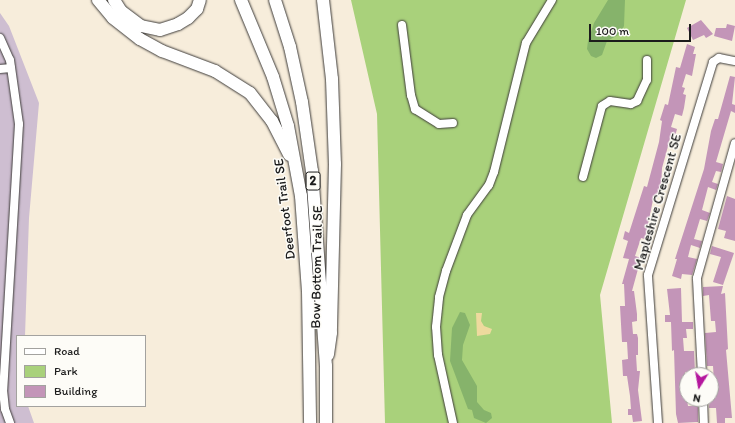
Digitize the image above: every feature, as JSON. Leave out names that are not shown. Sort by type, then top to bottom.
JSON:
[{"type":"highway","points":[[98,0],[113,18],[140,39],[162,51],[215,71],[250,93],[272,121],[297,173]]},
{"type":"highway","points":[[114,0],[121,11],[141,26],[160,30],[178,24],[188,18],[196,9],[200,0]]},
{"type":"highway","name":"Deerfoot Trail SE","points":[[241,0],[273,77],[288,126],[297,173],[302,205],[308,291],[310,423]]},
{"type":"highway","name":"Deerfoot Trail SE","points":[[275,0],[290,47],[306,125],[313,179],[326,366],[326,423]]},
{"type":"highway","name":"Bow Bottom Trail SE","points":[[323,0],[332,79],[335,164],[331,333],[326,366]]},
{"type":"street","points":[[453,423],[438,355],[436,327],[439,298],[466,215],[489,185],[494,172],[526,43],[552,0]]},
{"type":"street","points":[[402,26],[410,94],[415,109],[439,124],[453,123]]},
{"type":"street","points":[[0,38],[11,68],[19,124],[3,390],[5,409],[10,423]]},
{"type":"street","name":"Mapleshire Crescent SE","points":[[658,423],[648,276],[713,62],[719,58],[735,61]]},
{"type":"street","points":[[583,177],[602,106],[610,101],[631,104],[637,101],[647,80],[647,60]]},
{"type":"street","points":[[0,69],[11,68]]},
{"type":"street","points":[[702,367],[698,278],[735,143]]},
{"type":"street","points":[[703,407],[704,423]]},
{"type":"shaded area","points":[[0,13],[9,26],[39,103],[29,218],[25,335],[16,335],[16,407],[28,407],[34,423],[0,423]]},
{"type":"green space","points":[[351,0],[686,0],[600,295],[612,423],[385,423],[377,114]]},
{"type":"green space","points":[[608,0],[625,0],[624,26],[620,34],[607,41],[602,55],[596,58],[591,56],[587,49],[588,41],[594,23]]},
{"type":"green space","points":[[460,312],[465,313],[470,325],[463,345],[462,360],[477,386],[477,402],[484,410],[491,413],[492,418],[486,423],[474,418],[472,410],[468,409],[450,361],[452,328]]},
{"type":"sand","points":[[476,313],[482,313],[481,321],[484,326],[492,329],[490,334],[477,336]]},
{"type":"building","points":[[701,20],[713,34],[706,38],[704,35],[693,40],[687,28]]},
{"type":"building","points":[[727,24],[735,26],[732,41],[714,36],[716,28],[726,28]]},
{"type":"building","points":[[687,44],[695,47],[693,54],[696,54],[692,76],[686,74],[682,87],[685,88],[683,94],[686,95],[682,116],[675,114],[671,127],[677,129],[674,140],[670,139],[662,168],[661,188],[658,196],[654,195],[645,239],[641,238],[635,256],[641,258],[632,291],[634,291],[637,321],[632,322],[633,334],[637,334],[638,338],[638,355],[636,355],[637,371],[640,371],[638,390],[642,421],[633,422],[632,415],[628,415],[628,409],[631,409],[630,396],[627,376],[623,376],[622,360],[628,359],[627,342],[622,342],[620,306],[625,306],[624,284],[622,284],[629,259],[623,258],[628,241],[623,239],[625,231],[629,233],[644,186],[647,187],[659,142],[662,121],[660,120],[665,104],[668,105],[676,67],[680,68]]},
{"type":"building","points":[[730,76],[735,77],[732,104],[735,105],[735,113],[731,111],[716,162],[723,164],[721,172],[716,171],[712,182],[718,184],[716,190],[708,187],[702,210],[710,213],[707,221],[700,219],[694,239],[702,241],[700,248],[691,245],[688,257],[697,259],[692,275],[682,274],[681,279],[672,276],[677,259],[675,259],[704,169],[711,131],[715,119],[718,119]]},
{"type":"building","points":[[727,196],[735,199],[735,241],[724,238],[726,231],[718,229]]},
{"type":"building","points":[[712,246],[734,253],[723,285],[713,282],[721,257],[710,254]]},
{"type":"building","points":[[723,286],[721,294],[725,293],[728,349],[726,350],[732,418],[725,418],[725,423],[717,423],[716,408],[709,408],[719,407],[719,367],[707,366],[705,333],[716,332],[715,321],[711,321],[709,295],[703,296],[703,287]]},
{"type":"building","points":[[681,288],[682,322],[693,322],[693,329],[686,329],[687,338],[683,338],[684,351],[694,351],[695,367],[679,367],[679,407],[698,407],[698,422],[678,423],[676,414],[674,350],[672,351],[671,322],[665,322],[665,315],[670,315],[667,289]]}]
